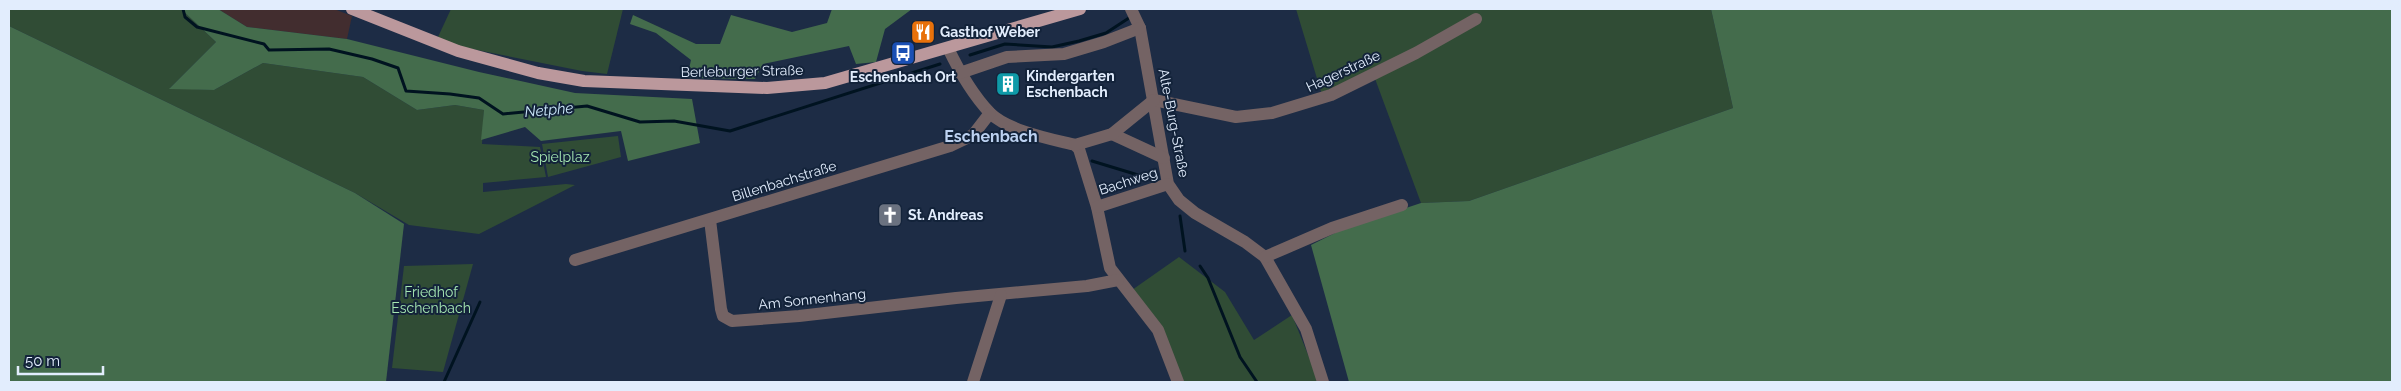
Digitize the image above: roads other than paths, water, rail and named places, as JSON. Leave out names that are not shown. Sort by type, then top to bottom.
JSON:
[{"type":"main road","name":"Berleburger Straße","points":[[352,9],[458,51],[499,64],[584,81],[767,88],[825,83],[1080,9]]},
{"type":"street","points":[[960,73],[1007,57],[1064,54],[1104,42],[1136,19]]},
{"type":"street","name":"Alte-Burg-Straße","points":[[1136,19],[1154,100],[1168,184],[1179,200],[1194,213],[1245,242],[1265,257],[1306,329],[1323,382]]},
{"type":"street","name":"Hagerstraße","points":[[1154,100],[1236,117],[1272,113],[1331,95],[1416,53],[1476,19]]},
{"type":"street","points":[[948,48],[960,73],[990,113],[1006,124],[1040,136],[1076,145],[1112,134],[1154,100]]},
{"type":"street","name":"Billenbachstraße","points":[[575,260],[950,146],[973,135],[990,113]]},
{"type":"street","points":[[1112,134],[1164,158]]},
{"type":"street","points":[[1076,145],[1081,155],[1097,207],[1107,258],[1118,280],[1158,330],[1178,382]]},
{"type":"street","name":"Bachweg","points":[[1097,207],[1168,184]]},
{"type":"street","points":[[1265,257],[1332,228],[1402,205]]},
{"type":"street","name":"Am Sonnenhang","points":[[710,220],[721,309],[723,316],[732,321],[799,316],[1087,286],[1118,280]]},
{"type":"street","points":[[973,382],[1001,295]]},
{"type":"waterway","name":"Netphe","points":[[183,9],[185,17],[197,27],[264,44],[269,50],[329,49],[372,59],[398,68],[406,91],[479,98],[503,114],[587,106],[640,122],[674,121],[730,131],[940,64]]},
{"type":"waterway","name":"Netphe","points":[[970,55],[1005,44],[1052,47],[1079,41],[1106,33],[1132,16]]},
{"type":"waterway","points":[[1092,161],[1148,178],[1156,183]]},
{"type":"waterway","points":[[1180,216],[1185,251]]},
{"type":"waterway","points":[[1200,266],[1208,278],[1240,357],[1257,382]]},
{"type":"waterway","points":[[444,382],[480,302]]},
{"type":"place","name":"Gasthof Weber","points":[[923,32]]},
{"type":"place","name":"Eschenbach Ort","points":[[903,53]]},
{"type":"place","name":"Kindergarten Eschenbach","points":[[1008,84]]},
{"type":"place","name":"St. Andreas","points":[[890,215]]},
{"type":"district","name":"Eschenbach","points":[[991,136]]},
{"type":"park label","name":"Spielplaz","points":[[560,157]]},
{"type":"park label","name":"Friedhof Eschenbach","points":[[431,300]]}]
